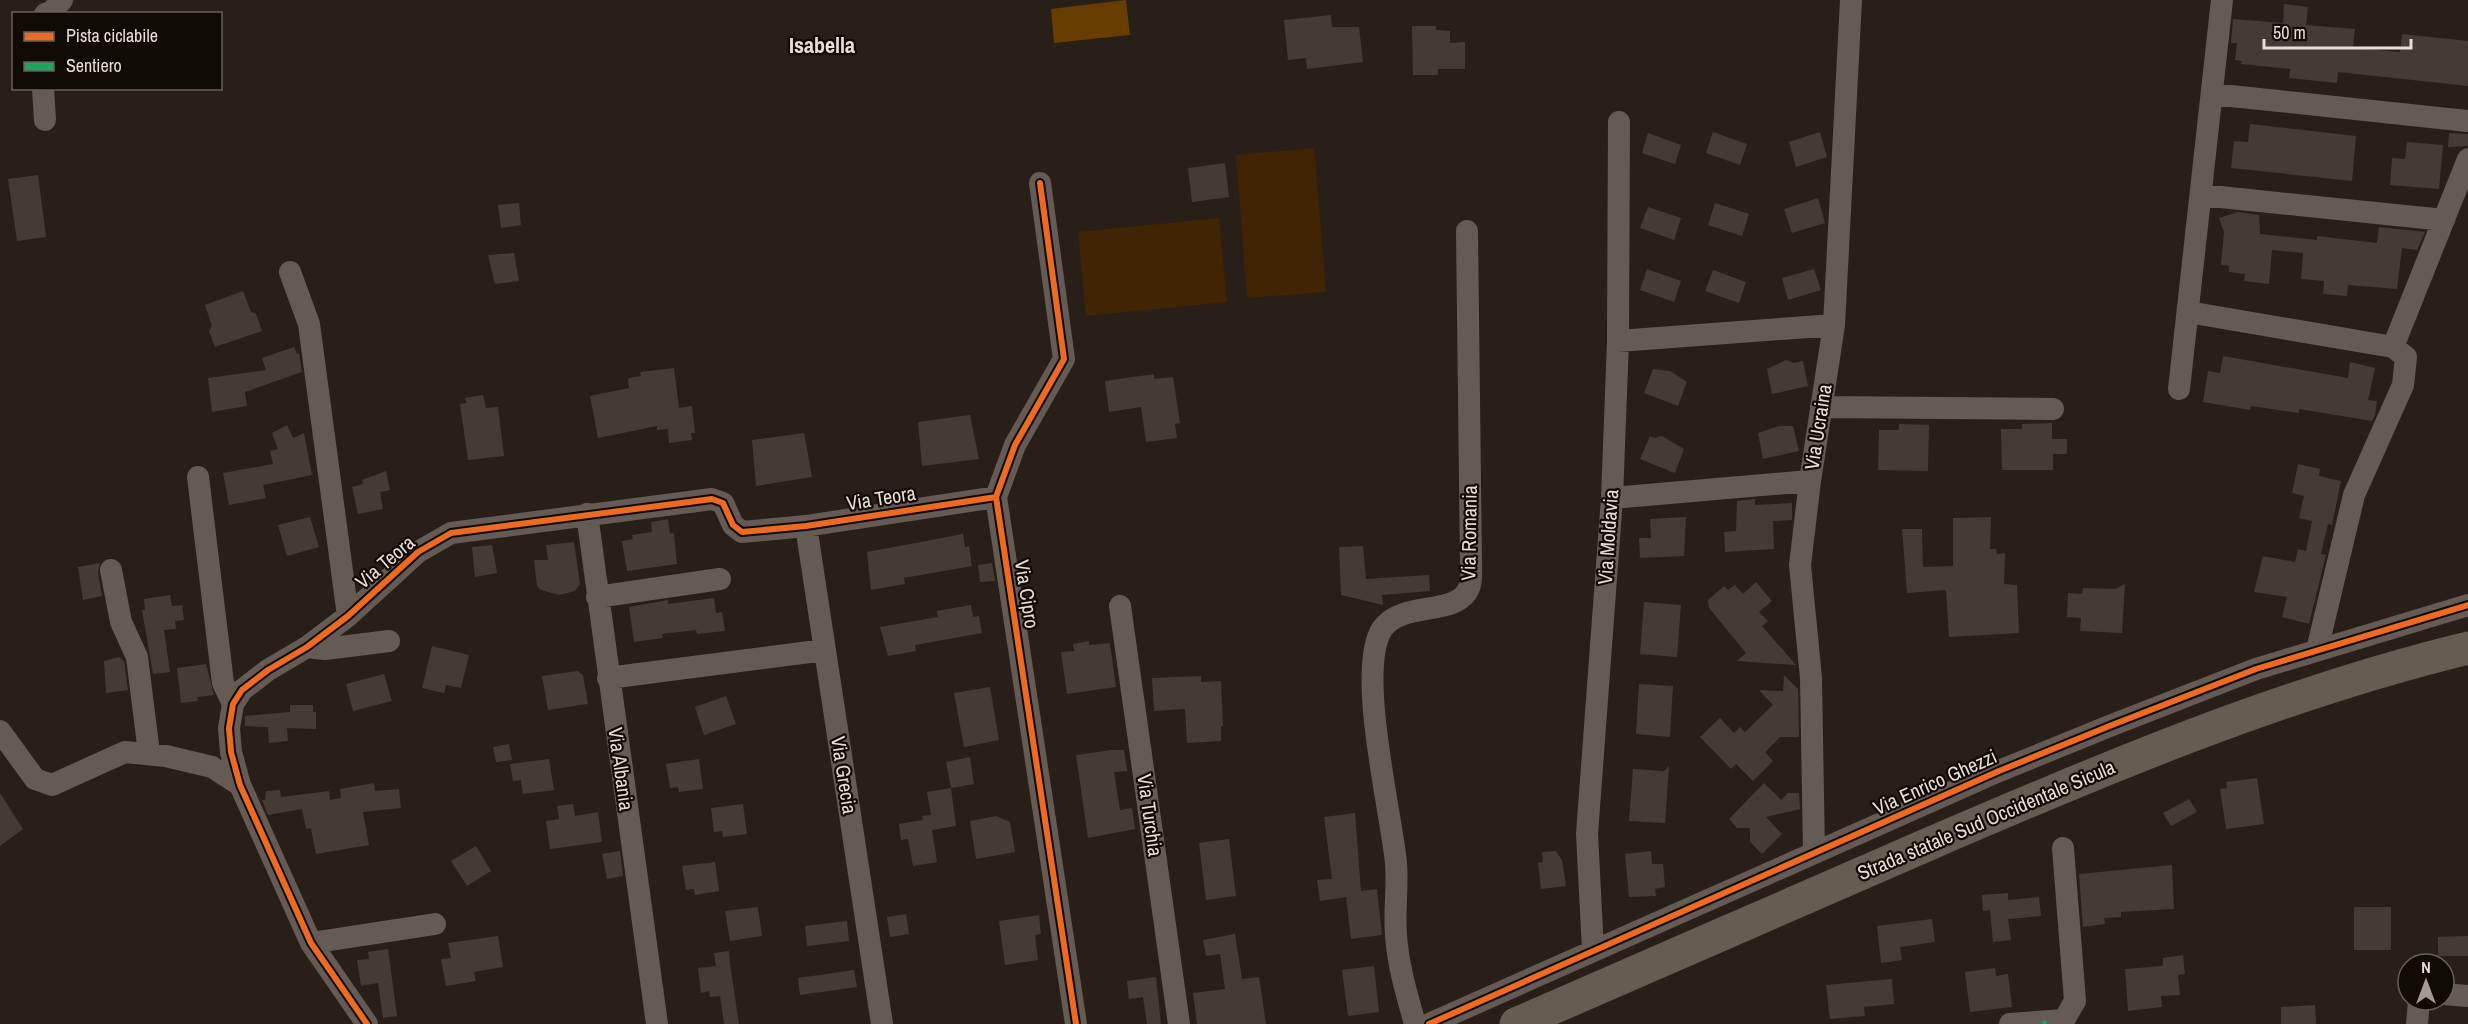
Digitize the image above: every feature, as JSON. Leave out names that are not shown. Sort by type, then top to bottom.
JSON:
[{"type":"main road","name":"Strada statale Sud Occidentale Sicula","points":[[1516,1024],[2074,781],[2193,734],[2397,666],[2468,648]]},
{"type":"street","points":[[48,12],[62,0]]},
{"type":"street","name":"Via Ucraina","points":[[1814,853],[1811,678],[1800,565],[1810,481],[1834,325],[1851,0]]},
{"type":"street","points":[[2179,389],[2222,0]]},
{"type":"street","points":[[43,90],[45,120]]},
{"type":"street","points":[[2212,94],[2468,121]]},
{"type":"street","name":"Via Moldavia","points":[[1593,951],[1587,834],[1612,498],[1618,341],[1619,122]]},
{"type":"street","points":[[2393,347],[2468,159]]},
{"type":"street","name":"Via Cipro","points":[[1041,183],[1064,360],[1015,445],[996,497],[1076,1024]]},
{"type":"street","points":[[2201,195],[2444,220]]},
{"type":"street","name":"Via Romania","points":[[1415,1024],[1402,978],[1396,934],[1396,864],[1374,707],[1373,660],[1383,628],[1396,617],[1416,609],[1460,600],[1469,588],[1471,565],[1467,231]]},
{"type":"street","points":[[290,272],[309,324],[348,616]]},
{"type":"street","points":[[2188,312],[2393,347],[2406,357],[2403,385],[2354,495],[2317,650]]},
{"type":"street","points":[[1618,341],[1834,325]]},
{"type":"street","points":[[1821,407],[2053,409]]},
{"type":"street","points":[[198,477],[224,683],[232,704],[229,728],[231,752],[240,785],[311,943],[367,1024]]},
{"type":"street","points":[[1612,498],[1810,481]]},
{"type":"street","name":"Via Teora","points":[[232,704],[242,690],[268,670],[307,648],[348,616],[418,552],[451,533],[712,499],[723,503],[733,525],[742,531],[806,526],[996,497]]},
{"type":"street","name":"Via Albania","points":[[587,514],[657,1024]]},
{"type":"street","name":"Via Grecia","points":[[806,526],[882,1024]]},
{"type":"street","points":[[111,570],[121,622],[137,657],[149,753]]},
{"type":"street","points":[[597,597],[720,579]]},
{"type":"street","name":"Via Enrico Ghezzi","points":[[1429,1024],[1999,771],[2101,729],[2256,669],[2468,605]]},
{"type":"street","name":"Via Turchia","points":[[1120,606],[1179,1024]]},
{"type":"street","points":[[307,648],[325,650],[388,641]]},
{"type":"street","points":[[608,678],[825,650]]},
{"type":"street","points":[[0,731],[34,779],[52,785],[125,752],[149,753],[212,767],[240,785]]},
{"type":"street","points":[[2010,1024],[2064,1020],[2074,1001],[2063,848]]},
{"type":"street","points":[[311,943],[435,924]]},
{"type":"shaded area","points":[[1126,0],[1130,35],[1054,43],[1051,9]]},
{"type":"shaded area","points":[[1314,148],[1326,292],[1247,298],[1236,155]]},
{"type":"shaded area","points":[[1219,218],[1227,302],[1086,316],[1078,232]]},
{"type":"building","points":[[2284,4],[2308,7],[2306,25],[2355,29],[2353,47],[2400,52],[2402,34],[2468,41],[2468,86],[2338,72],[2337,83],[2289,78],[2290,69],[2241,64],[2242,61],[2235,60],[2237,43],[2231,43],[2233,19],[2283,23]]},
{"type":"building","points":[[1331,15],[1332,27],[1359,27],[1363,62],[1307,69],[1306,58],[1288,60],[1284,20]]},
{"type":"building","points":[[1412,26],[1436,26],[1436,30],[1450,31],[1450,43],[1465,42],[1465,69],[1438,69],[1438,75],[1413,75]]},
{"type":"building","points":[[2250,124],[2356,136],[2352,181],[2231,168],[2234,141],[2248,142]]},
{"type":"building","points":[[1713,132],[1747,144],[1740,165],[1706,153]]},
{"type":"building","points":[[1820,132],[1827,157],[1796,167],[1789,142]]},
{"type":"building","points":[[1648,133],[1681,145],[1675,164],[1642,153]]},
{"type":"building","points":[[2449,133],[2468,134],[2468,146],[2448,147]]},
{"type":"building","points":[[2407,142],[2443,145],[2439,189],[2390,185],[2392,158],[2405,159]]},
{"type":"building","points":[[1225,163],[1229,197],[1192,202],[1188,168]]},
{"type":"building","points":[[38,175],[46,237],[17,241],[8,179]]},
{"type":"building","points":[[1818,198],[1825,223],[1792,233],[1784,209]]},
{"type":"building","points":[[519,203],[521,225],[501,228],[498,205]]},
{"type":"building","points":[[1715,203],[1749,214],[1742,236],[1708,225]]},
{"type":"building","points":[[1648,207],[1681,218],[1674,240],[1640,228]]},
{"type":"building","points":[[2238,212],[2259,215],[2260,234],[2317,240],[2317,236],[2377,243],[2379,227],[2425,232],[2417,250],[2402,248],[2397,289],[2348,285],[2347,296],[2323,294],[2324,281],[2301,279],[2303,253],[2272,250],[2269,284],[2244,281],[2245,274],[2229,272],[2229,266],[2221,265],[2224,232],[2219,218]]},
{"type":"building","points":[[514,253],[519,281],[495,284],[488,255]]},
{"type":"building","points":[[1647,269],[1681,281],[1674,302],[1640,290]]},
{"type":"building","points":[[1814,269],[1821,290],[1788,300],[1782,278]]},
{"type":"building","points":[[1713,270],[1746,282],[1739,303],[1705,291]]},
{"type":"building","points":[[243,291],[251,312],[256,314],[262,331],[215,347],[209,331],[212,326],[205,305]]},
{"type":"building","points":[[294,347],[297,354],[299,353],[302,372],[245,392],[247,406],[212,412],[208,378],[266,370],[262,358]]},
{"type":"building","points":[[2223,356],[2348,378],[2350,362],[2375,368],[2368,400],[2377,401],[2375,415],[2372,421],[2299,409],[2299,413],[2251,406],[2250,410],[2203,402],[2208,371],[2220,373]]},
{"type":"building","points":[[1786,360],[1794,363],[1803,361],[1808,386],[1772,394],[1767,369]]},
{"type":"building","points":[[674,368],[679,408],[692,406],[695,433],[691,433],[692,440],[669,443],[668,429],[657,430],[657,426],[598,438],[590,396],[629,388],[628,378],[641,376],[640,372]]},
{"type":"building","points":[[1653,369],[1670,371],[1687,382],[1678,406],[1644,393]]},
{"type":"building","points":[[1154,374],[1154,379],[1173,377],[1180,423],[1175,424],[1177,438],[1146,442],[1141,407],[1109,412],[1105,381]]},
{"type":"building","points":[[483,395],[486,408],[498,407],[504,456],[468,460],[460,404],[466,403],[465,398]]},
{"type":"building","points":[[970,415],[979,459],[922,466],[918,422]]},
{"type":"building","points":[[2052,423],[2052,439],[2067,439],[2067,454],[2053,454],[2053,470],[2002,470],[2001,429],[2022,429],[2022,424]]},
{"type":"building","points":[[1899,424],[1929,425],[1928,471],[1878,470],[1879,430],[1899,430]]},
{"type":"building","points":[[287,425],[293,438],[304,433],[312,475],[263,485],[266,498],[229,505],[223,473],[273,464],[270,451],[278,449],[272,433]]},
{"type":"building","points":[[1779,426],[1793,426],[1799,451],[1763,459],[1758,433]]},
{"type":"building","points":[[804,433],[812,477],[756,486],[752,440]]},
{"type":"building","points":[[1650,436],[1655,438],[1662,436],[1684,449],[1675,473],[1640,459]]},
{"type":"building","points":[[2298,464],[2320,469],[2319,476],[2341,481],[2332,525],[2328,524],[2321,554],[2326,555],[2309,624],[2282,617],[2287,597],[2254,592],[2263,556],[2295,562],[2298,549],[2306,551],[2312,521],[2299,518],[2304,496],[2292,493]]},
{"type":"building","points":[[386,471],[390,490],[380,492],[383,509],[358,514],[352,487],[363,484],[362,480]]},
{"type":"building","points":[[1755,499],[1755,505],[1792,503],[1792,520],[1773,521],[1774,549],[1725,552],[1724,532],[1736,531],[1737,501]]},
{"type":"building","points":[[310,517],[319,547],[287,556],[278,525]]},
{"type":"building","points":[[1686,517],[1684,556],[1640,558],[1639,538],[1651,538],[1650,519]]},
{"type":"building","points":[[1991,517],[1990,549],[1996,549],[1997,554],[2005,553],[2004,584],[2017,585],[2019,633],[1949,637],[1946,590],[1907,593],[1902,529],[1922,529],[1923,567],[1953,566],[1953,518]]},
{"type":"building","points":[[668,519],[670,534],[674,533],[677,564],[627,571],[622,541],[633,539],[632,535],[652,532],[651,522]]},
{"type":"building","points":[[963,534],[965,547],[969,546],[972,566],[904,578],[905,584],[871,590],[867,552]]},
{"type":"building","points":[[574,542],[580,584],[575,591],[559,595],[541,590],[537,586],[534,560],[548,560],[546,545]]},
{"type":"building","points":[[492,545],[497,573],[475,577],[472,547]]},
{"type":"building","points":[[1363,546],[1366,579],[1429,575],[1430,591],[1382,595],[1383,605],[1341,595],[1339,547]]},
{"type":"building","points":[[100,563],[98,573],[102,596],[83,600],[78,567]]},
{"type":"building","points":[[992,563],[995,581],[980,582],[978,565]]},
{"type":"building","points":[[1756,582],[1772,601],[1759,612],[1768,621],[1762,626],[1796,665],[1737,661],[1746,653],[1709,608],[1708,600],[1724,586],[1728,590],[1735,585],[1743,594]]},
{"type":"building","points":[[2125,584],[2122,633],[2080,631],[2081,618],[2067,617],[2068,593],[2082,594],[2083,588],[2115,589]]},
{"type":"building","points":[[170,595],[172,606],[182,605],[184,620],[175,621],[176,629],[164,630],[170,672],[153,674],[142,610],[145,610],[144,599]]},
{"type":"building","points":[[714,598],[716,613],[722,612],[725,631],[697,634],[696,630],[662,634],[663,638],[634,642],[629,607],[668,600],[668,604]]},
{"type":"building","points":[[1644,602],[1681,605],[1677,657],[1640,654]]},
{"type":"building","points":[[971,605],[973,617],[979,616],[982,633],[915,645],[916,651],[888,656],[880,627],[938,617],[937,611]]},
{"type":"building","points":[[1089,641],[1089,645],[1110,643],[1116,687],[1067,694],[1061,652],[1074,651],[1073,644]]},
{"type":"building","points":[[432,646],[469,655],[461,688],[446,685],[444,693],[422,688]]},
{"type":"building","points":[[119,657],[124,661],[128,690],[106,693],[104,661]]},
{"type":"building","points":[[206,664],[214,695],[197,697],[198,701],[181,703],[177,668]]},
{"type":"building","points":[[578,671],[583,675],[588,704],[548,710],[542,676]]},
{"type":"building","points":[[384,674],[392,701],[353,711],[346,684]]},
{"type":"building","points":[[1784,675],[1798,689],[1799,737],[1780,737],[1765,752],[1773,761],[1753,781],[1736,764],[1731,769],[1700,737],[1720,718],[1734,733],[1740,727],[1745,732],[1773,705],[1759,690],[1783,691]]},
{"type":"building","points":[[1201,676],[1201,682],[1221,681],[1223,726],[1221,726],[1221,741],[1187,743],[1185,709],[1154,711],[1152,678]]},
{"type":"building","points":[[1639,684],[1673,686],[1670,737],[1636,734]]},
{"type":"building","points":[[990,687],[999,740],[964,747],[954,693]]},
{"type":"building","points":[[726,696],[736,724],[704,735],[695,707]]},
{"type":"building","points":[[290,705],[313,705],[313,712],[316,712],[316,729],[287,728],[288,741],[269,743],[268,727],[245,726],[245,716],[290,712]]},
{"type":"building","points":[[509,744],[512,760],[496,762],[493,747]]},
{"type":"building","points":[[1124,750],[1127,771],[1114,772],[1120,810],[1132,808],[1135,829],[1088,838],[1076,755]]},
{"type":"building","points":[[970,757],[974,784],[951,788],[946,762]]},
{"type":"building","points":[[549,759],[554,790],[523,794],[521,780],[513,781],[510,764]]},
{"type":"building","points":[[699,759],[703,789],[679,792],[678,787],[670,788],[666,764]]},
{"type":"building","points":[[1669,766],[1665,823],[1629,821],[1633,769],[1664,771]]},
{"type":"building","points":[[2257,778],[2264,824],[2226,829],[2220,789],[2227,788],[2226,782]]},
{"type":"building","points":[[374,783],[375,791],[399,789],[401,808],[363,812],[369,845],[316,854],[311,828],[306,829],[302,809],[268,815],[262,800],[265,800],[266,791],[280,790],[281,797],[329,791],[330,800],[341,798],[340,789]]},
{"type":"building","points":[[1764,783],[1781,800],[1788,793],[1799,793],[1800,809],[1766,817],[1782,834],[1762,854],[1750,842],[1750,828],[1737,828],[1729,819]]},
{"type":"building","points":[[951,788],[956,826],[932,830],[937,862],[913,866],[908,839],[901,840],[899,824],[923,820],[922,816],[931,815],[927,792]]},
{"type":"building","points":[[0,793],[23,829],[0,846]]},
{"type":"building","points":[[2189,799],[2197,812],[2171,826],[2163,813]]},
{"type":"building","points":[[573,804],[575,816],[598,812],[602,842],[550,849],[546,821],[559,819],[557,806]]},
{"type":"building","points":[[743,804],[747,834],[723,837],[722,831],[714,832],[711,808]]},
{"type":"building","points":[[1355,813],[1361,891],[1377,889],[1382,935],[1351,939],[1346,897],[1320,901],[1317,880],[1332,879],[1324,817]]},
{"type":"building","points":[[996,816],[1010,822],[1015,852],[976,859],[970,821]]},
{"type":"building","points":[[1229,839],[1236,896],[1206,900],[1199,843]]},
{"type":"building","points":[[476,846],[491,871],[467,886],[451,861]]},
{"type":"building","points":[[620,851],[623,876],[607,879],[602,854]]},
{"type":"building","points":[[1556,851],[1562,860],[1566,886],[1541,889],[1538,863],[1543,862],[1542,852]]},
{"type":"building","points":[[1651,851],[1652,864],[1663,864],[1665,887],[1655,889],[1656,896],[1629,897],[1625,854]]},
{"type":"building","points":[[715,862],[719,891],[695,895],[694,889],[686,890],[682,866]]},
{"type":"building","points":[[2172,865],[2174,909],[2121,912],[2121,917],[2104,918],[2105,924],[2083,927],[2079,874]]},
{"type":"building","points":[[2008,893],[2008,900],[2039,897],[2041,916],[2008,919],[2011,940],[1993,942],[1990,910],[1983,911],[1982,895]]},
{"type":"building","points":[[758,907],[762,936],[730,941],[725,911]]},
{"type":"building","points":[[2354,907],[2391,907],[2391,950],[2354,950]]},
{"type":"building","points":[[906,914],[909,934],[890,937],[887,917]]},
{"type":"building","points":[[1039,915],[1041,934],[1035,935],[1038,960],[1005,965],[999,921]]},
{"type":"building","points":[[1932,919],[1935,942],[1900,947],[1902,960],[1881,963],[1877,926]]},
{"type":"building","points":[[847,921],[849,941],[807,946],[805,926]]},
{"type":"building","points":[[1235,934],[1242,979],[1259,977],[1266,1024],[1197,1024],[1193,993],[1225,989],[1220,954],[1206,956],[1203,940]]},
{"type":"building","points":[[498,936],[503,967],[474,972],[476,981],[446,986],[441,959],[451,958],[448,943]]},
{"type":"building","points":[[2468,936],[2468,956],[2456,956],[2456,952],[2438,952],[2438,937]]},
{"type":"building","points":[[388,949],[397,1016],[383,1018],[378,983],[361,986],[357,960],[369,959],[368,952]]},
{"type":"building","points":[[729,951],[739,1024],[724,1024],[720,996],[710,997],[709,991],[701,993],[698,968],[716,966],[714,953]]},
{"type":"building","points":[[2183,955],[2185,974],[2178,975],[2180,995],[2161,996],[2162,1007],[2128,1011],[2125,969],[2163,966],[2163,958]]},
{"type":"building","points":[[1374,966],[1379,1012],[1348,1016],[1342,970]]},
{"type":"building","points":[[1995,968],[1996,976],[2008,974],[2012,1007],[1970,1012],[1965,972]]},
{"type":"building","points":[[854,970],[857,987],[800,995],[798,978]]},
{"type":"building","points":[[1156,977],[1161,1024],[1147,1024],[1143,997],[1129,999],[1127,981]]},
{"type":"building","points":[[1892,979],[1894,1004],[1864,1007],[1865,1016],[1830,1019],[1826,985]]},
{"type":"building","points":[[2315,1005],[2316,1024],[2281,1024],[2281,1007]]},
{"type":"cycle path","points":[[1040,183],[1064,359],[1015,445],[996,497],[1076,1024]]},
{"type":"cycle path","points":[[367,1024],[311,943],[240,785],[231,752],[229,728],[233,704],[242,690],[268,670],[307,647],[348,616],[418,552],[451,533],[712,499],[723,503],[733,525],[742,532],[806,526],[996,497]]},
{"type":"cycle path","points":[[1429,1024],[1999,771],[2112,725],[2256,669],[2468,605]]},
{"type":"district","name":"Isabella","points":[[822,45]]}]
